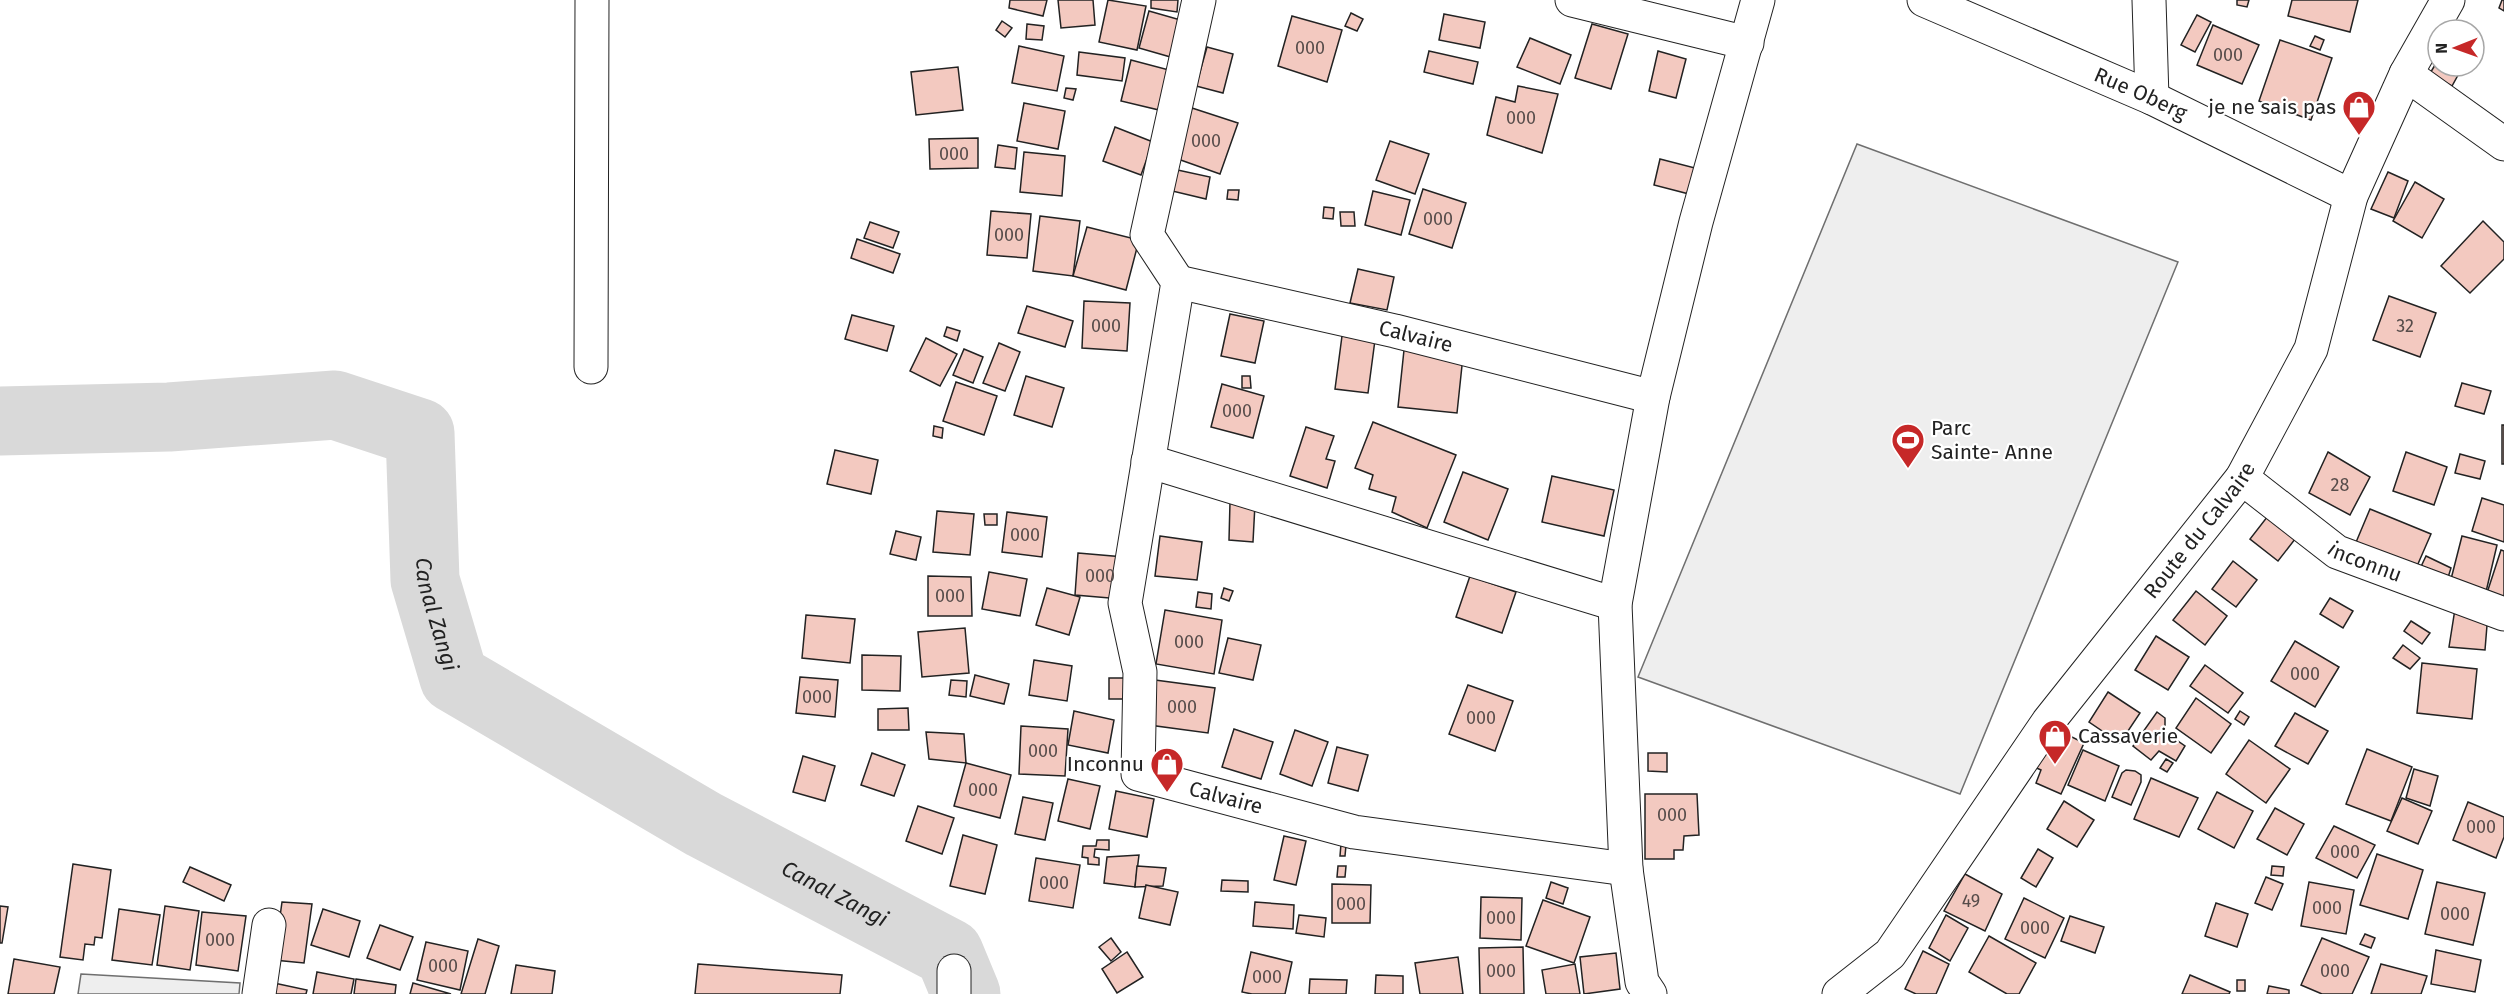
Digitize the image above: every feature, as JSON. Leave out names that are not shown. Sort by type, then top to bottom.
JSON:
[{"type":"street","points":[[591,367],[592,0]]},
{"type":"street","points":[[1178,282],[1148,234],[1199,0]]},
{"type":"street","points":[[1572,0],[1747,43]]},
{"type":"street","points":[[1650,994],[1641,982],[1626,869],[1615,604],[1653,397],[1696,222],[1758,0]]},
{"type":"street","name":"Rue Oberg","points":[[1924,0],[2152,98],[2351,196]]},
{"type":"street","name":"Rue Oberg","points":[[2149,0],[2152,98]]},
{"type":"street","name":"Route du Calvaire","points":[[1839,994],[1890,954],[2048,722],[2242,478],[2311,349],[2351,196],[2406,74],[2448,0]]},
{"type":"street","points":[[2406,74],[2504,144]]},
{"type":"street","name":"Calvaire","points":[[1626,869],[1354,832],[1138,774],[1140,672],[1125,603],[1178,282],[1395,332],[1653,397]]},
{"type":"street","points":[[1148,461],[1615,604]]},
{"type":"street","name":"inconnu","points":[[2242,478],[2337,552],[2504,614]]},
{"type":"street","points":[[259,994],[269,925]]},
{"type":"shaded area","name":"Parc Sainte- Anne","points":[[1857,144],[2178,262],[1960,794],[1638,677]]},
{"type":"shaded area","points":[[81,974],[240,983],[239,994],[78,994]]},
{"type":"building","points":[[1010,0],[1047,0],[1043,16],[1009,8]]},
{"type":"building","points":[[1058,0],[1093,0],[1095,25],[1061,28]]},
{"type":"building","points":[[1108,0],[1146,6],[1137,50],[1099,42]]},
{"type":"building","points":[[1151,0],[1178,0],[1177,12],[1151,8]]},
{"type":"building","points":[[2237,0],[2249,0],[2247,7],[2237,5]]},
{"type":"building","points":[[2292,0],[2358,0],[2350,32],[2288,16]]},
{"type":"building","points":[[2504,0],[2504,11],[2499,8]]},
{"type":"building","points":[[1149,11],[1184,21],[1174,58],[1139,48]]},
{"type":"building","points":[[1351,13],[1363,19],[1357,31],[1345,26]]},
{"type":"building","points":[[1444,14],[1485,22],[1480,48],[1439,40]]},
{"type":"building","points":[[2197,15],[2211,22],[2195,52],[2181,45]]},
{"type":"building","points":[[1292,16],[1342,30],[1327,82],[1278,66]]},
{"type":"building","points":[[1002,21],[1012,28],[1005,37],[996,30]]},
{"type":"building","points":[[1027,24],[1044,26],[1042,40],[1026,39]]},
{"type":"building","points":[[1592,24],[1628,34],[1611,89],[1575,78]]},
{"type":"building","points":[[2213,25],[2259,45],[2242,84],[2197,65]]},
{"type":"building","points":[[2315,36],[2324,40],[2320,50],[2310,46]]},
{"type":"building","points":[[1530,38],[1571,55],[1560,84],[1517,67]]},
{"type":"building","points":[[2280,40],[2332,58],[2311,120],[2259,101]]},
{"type":"building","points":[[1019,46],[1064,56],[1057,91],[1012,83]]},
{"type":"building","points":[[1207,47],[1233,54],[1223,93],[1196,86]]},
{"type":"building","points":[[1429,51],[1478,62],[1473,84],[1424,72]]},
{"type":"building","points":[[1658,51],[1686,59],[1676,98],[1649,91]]},
{"type":"building","points":[[1079,52],[1125,58],[1122,81],[1077,75]]},
{"type":"building","points":[[1131,60],[1169,70],[1159,110],[1121,101]]},
{"type":"building","points":[[958,67],[963,110],[916,115],[911,72]]},
{"type":"building","points":[[2435,78],[2456,78],[2452,86]]},
{"type":"building","points":[[1518,86],[1558,94],[1542,153],[1487,135],[1496,97],[1515,102]]},
{"type":"building","points":[[1066,88],[1076,89],[1073,100],[1064,98]]},
{"type":"building","points":[[1024,103],[1065,111],[1058,149],[1017,141]]},
{"type":"building","points":[[1192,108],[1238,123],[1220,174],[1175,158]]},
{"type":"building","points":[[1115,127],[1153,142],[1141,175],[1103,161]]},
{"type":"building","points":[[978,138],[978,168],[930,169],[929,139]]},
{"type":"building","points":[[1390,141],[1429,154],[1415,194],[1376,180]]},
{"type":"building","points":[[998,145],[1017,148],[1015,169],[995,167]]},
{"type":"building","points":[[1024,152],[1065,156],[1062,196],[1020,192]]},
{"type":"building","points":[[1660,159],[1695,168],[1689,194],[1654,185]]},
{"type":"building","points":[[1173,169],[1210,177],[1206,199],[1168,190]]},
{"type":"building","points":[[2388,172],[2408,181],[2394,218],[2371,209]]},
{"type":"building","points":[[2415,182],[2444,199],[2422,238],[2393,221]]},
{"type":"building","points":[[1423,189],[1466,203],[1452,248],[1409,234]]},
{"type":"building","points":[[1228,190],[1239,190],[1238,200],[1227,199]]},
{"type":"building","points":[[1373,191],[1410,200],[1401,235],[1365,225]]},
{"type":"building","points":[[1324,207],[1334,208],[1333,219],[1323,218]]},
{"type":"building","points":[[991,211],[1031,214],[1027,258],[987,255]]},
{"type":"building","points":[[1340,212],[1354,212],[1355,226],[1341,226]]},
{"type":"building","points":[[1040,216],[1080,221],[1073,276],[1033,271]]},
{"type":"building","points":[[2483,221],[2504,242],[2504,259],[2470,293],[2441,266]]},
{"type":"building","points":[[870,222],[899,232],[893,248],[864,238]]},
{"type":"building","points":[[1087,227],[1139,240],[1126,290],[1073,276]]},
{"type":"building","points":[[857,239],[900,254],[893,273],[851,258]]},
{"type":"building","points":[[1358,269],[1394,277],[1387,310],[1350,303]]},
{"type":"building","points":[[2389,296],[2436,313],[2420,357],[2373,340]]},
{"type":"building","points":[[1084,301],[1130,303],[1127,351],[1082,348]]},
{"type":"building","points":[[1027,306],[1073,321],[1065,347],[1018,333]]},
{"type":"building","points":[[1230,314],[1264,321],[1255,363],[1221,356]]},
{"type":"building","points":[[852,315],[894,326],[887,351],[845,339]]},
{"type":"building","points":[[947,327],[960,331],[957,341],[944,336]]},
{"type":"building","points":[[1342,336],[1375,340],[1368,393],[1335,389]]},
{"type":"building","points":[[926,338],[957,354],[940,386],[910,371]]},
{"type":"building","points":[[999,343],[1020,352],[1005,391],[983,383]]},
{"type":"building","points":[[964,349],[983,357],[973,383],[953,375]]},
{"type":"building","points":[[1404,350],[1463,356],[1457,413],[1398,407]]},
{"type":"building","points":[[1026,376],[1064,388],[1052,427],[1014,415]]},
{"type":"building","points":[[1242,376],[1250,376],[1251,388],[1242,388]]},
{"type":"building","points":[[956,382],[997,396],[984,435],[943,421]]},
{"type":"building","points":[[2462,383],[2491,391],[2484,414],[2455,406]]},
{"type":"building","points":[[1222,384],[1264,396],[1253,438],[1211,427]]},
{"type":"building","points":[[1373,422],[1456,455],[1427,528],[1392,512],[1396,497],[1369,489],[1373,475],[1355,468]]},
{"type":"building","points":[[2502,425],[2504,425],[2504,464],[2502,464]]},
{"type":"building","points":[[934,426],[943,428],[942,438],[933,436]]},
{"type":"building","points":[[1306,427],[1334,436],[1326,459],[1335,461],[1327,488],[1290,476]]},
{"type":"building","points":[[835,450],[878,460],[871,494],[827,484]]},
{"type":"building","points":[[2328,452],[2370,477],[2350,515],[2309,493]]},
{"type":"building","points":[[2406,452],[2447,467],[2434,505],[2393,491]]},
{"type":"building","points":[[2460,454],[2485,461],[2480,479],[2455,473]]},
{"type":"building","points":[[1463,472],[1508,489],[1488,540],[1444,522]]},
{"type":"building","points":[[1552,476],[1614,490],[1604,536],[1542,522]]},
{"type":"building","points":[[2482,498],[2504,505],[2504,542],[2472,531]]},
{"type":"building","points":[[1230,502],[1255,504],[1253,542],[1229,540]]},
{"type":"building","points":[[2370,509],[2431,534],[2414,573],[2354,547]]},
{"type":"building","points":[[937,511],[974,514],[970,555],[933,552]]},
{"type":"building","points":[[1007,512],[1047,517],[1042,557],[1002,552]]},
{"type":"building","points":[[2271,512],[2299,534],[2278,561],[2250,539]]},
{"type":"building","points":[[984,514],[997,514],[997,525],[985,525]]},
{"type":"building","points":[[896,531],[921,537],[916,560],[890,554]]},
{"type":"building","points":[[1160,536],[1202,542],[1197,580],[1155,576]]},
{"type":"building","points":[[2462,536],[2497,545],[2485,596],[2449,587]]},
{"type":"building","points":[[2501,550],[2504,551],[2504,602],[2486,596]]},
{"type":"building","points":[[1078,553],[1124,557],[1121,599],[1075,595]]},
{"type":"building","points":[[2426,556],[2451,568],[2446,584],[2418,573]]},
{"type":"building","points":[[2233,561],[2257,580],[2236,607],[2212,589]]},
{"type":"building","points":[[989,572],[1027,579],[1020,616],[982,609]]},
{"type":"building","points":[[928,576],[971,577],[972,616],[928,616]]},
{"type":"building","points":[[1470,576],[1516,592],[1502,633],[1456,617]]},
{"type":"building","points":[[1047,588],[1080,597],[1069,635],[1036,625]]},
{"type":"building","points":[[1224,588],[1233,591],[1229,601],[1221,598]]},
{"type":"building","points":[[2196,591],[2227,616],[2205,645],[2173,620]]},
{"type":"building","points":[[1198,592],[1212,594],[1211,609],[1196,607]]},
{"type":"building","points":[[2330,598],[2353,611],[2343,628],[2320,614]]},
{"type":"building","points":[[2455,609],[2488,613],[2485,650],[2449,647]]},
{"type":"building","points":[[1165,610],[1222,620],[1214,674],[1156,664]]},
{"type":"building","points":[[806,615],[855,619],[850,663],[802,658]]},
{"type":"building","points":[[2411,621],[2430,633],[2422,644],[2404,631]]},
{"type":"building","points":[[965,628],[969,673],[922,677],[918,632]]},
{"type":"building","points":[[2156,636],[2189,657],[2168,690],[2135,670]]},
{"type":"building","points":[[1228,638],[1261,645],[1253,680],[1219,673]]},
{"type":"building","points":[[2295,641],[2339,667],[2315,707],[2271,681]]},
{"type":"building","points":[[2403,645],[2420,658],[2410,669],[2393,658]]},
{"type":"building","points":[[862,655],[901,656],[900,691],[862,690]]},
{"type":"building","points":[[1034,660],[1072,666],[1067,701],[1029,695]]},
{"type":"building","points":[[2422,663],[2477,669],[2472,719],[2417,713]]},
{"type":"building","points":[[2205,665],[2243,693],[2228,713],[2190,686]]},
{"type":"building","points":[[975,675],[1009,684],[1004,704],[970,696]]},
{"type":"building","points":[[800,677],[838,680],[835,717],[796,713]]},
{"type":"building","points":[[1109,678],[1131,678],[1131,699],[1109,699]]},
{"type":"building","points":[[951,680],[967,681],[966,697],[949,695]]},
{"type":"building","points":[[1155,680],[1215,688],[1208,733],[1149,725]]},
{"type":"building","points":[[1468,685],[1513,701],[1495,751],[1449,734]]},
{"type":"building","points":[[2108,692],[2140,713],[2120,743],[2089,722]]},
{"type":"building","points":[[2196,698],[2231,724],[2211,753],[2176,728]]},
{"type":"building","points":[[908,708],[909,730],[878,730],[878,709]]},
{"type":"building","points":[[1074,711],[1114,720],[1108,753],[1068,745]]},
{"type":"building","points":[[2240,711],[2249,717],[2244,725],[2235,719]]},
{"type":"building","points":[[2157,712],[2165,718],[2165,732],[2185,746],[2176,761],[2159,751],[2151,760],[2133,746]]},
{"type":"building","points":[[2295,713],[2328,731],[2308,764],[2275,746]]},
{"type":"building","points":[[1021,726],[1068,729],[1065,776],[1019,774]]},
{"type":"building","points":[[1234,729],[1273,742],[1261,779],[1222,767]]},
{"type":"building","points":[[1295,730],[1328,742],[1312,786],[1280,774]]},
{"type":"building","points":[[2058,730],[2084,743],[2061,794],[2036,783],[2041,770],[2032,766],[2040,749],[2047,753]]},
{"type":"building","points":[[926,732],[964,734],[966,763],[929,759]]},
{"type":"building","points":[[2249,740],[2290,769],[2266,803],[2226,774]]},
{"type":"building","points":[[1337,747],[1368,755],[1358,791],[1328,783]]},
{"type":"building","points":[[2367,749],[2412,767],[2391,821],[2346,804]]},
{"type":"building","points":[[2083,750],[2119,766],[2105,801],[2068,785]]},
{"type":"building","points":[[872,753],[905,765],[894,796],[861,785]]},
{"type":"building","points":[[1648,753],[1667,753],[1667,772],[1648,771]]},
{"type":"building","points":[[803,756],[835,766],[825,801],[793,792]]},
{"type":"building","points":[[2166,759],[2173,763],[2167,772],[2160,768]]},
{"type":"building","points":[[966,763],[1011,775],[1000,818],[954,806]]},
{"type":"building","points":[[2414,769],[2438,776],[2430,806],[2406,798]]},
{"type":"building","points":[[2126,770],[2135,771],[2141,775],[2141,782],[2131,805],[2112,797],[2122,773]]},
{"type":"building","points":[[2151,778],[2198,798],[2179,837],[2134,819]]},
{"type":"building","points":[[1068,779],[1100,786],[1090,829],[1058,821]]},
{"type":"building","points":[[1116,791],[1154,799],[1147,837],[1109,829]]},
{"type":"building","points":[[2217,792],[2253,811],[2234,848],[2198,829]]},
{"type":"building","points":[[1645,794],[1697,794],[1699,835],[1684,836],[1683,850],[1674,850],[1674,859],[1645,859]]},
{"type":"building","points":[[1023,797],[1053,803],[1045,840],[1015,834]]},
{"type":"building","points":[[2402,798],[2432,811],[2418,844],[2387,831]]},
{"type":"building","points":[[2064,801],[2094,820],[2077,847],[2047,829]]},
{"type":"building","points":[[2468,802],[2504,817],[2504,837],[2496,858],[2453,840]]},
{"type":"building","points":[[918,806],[954,818],[942,854],[906,841]]},
{"type":"building","points":[[2275,808],[2304,824],[2287,855],[2257,839]]},
{"type":"building","points":[[2334,826],[2375,845],[2357,878],[2316,858]]},
{"type":"building","points":[[963,835],[997,845],[985,894],[950,886]]},
{"type":"building","points":[[1284,836],[1306,841],[1296,885],[1274,880]]},
{"type":"building","points":[[1097,840],[1109,840],[1109,850],[1095,849],[1094,857],[1099,858],[1099,865],[1088,864],[1088,858],[1082,857],[1083,846],[1096,846]]},
{"type":"building","points":[[1341,844],[1346,845],[1345,856],[1340,856]]},
{"type":"building","points":[[2038,849],[2053,858],[2036,887],[2021,878]]},
{"type":"building","points":[[2377,854],[2423,870],[2408,919],[2360,905]]},
{"type":"building","points":[[1139,855],[1135,887],[1104,883],[1107,857]]},
{"type":"building","points":[[1036,858],[1080,865],[1073,908],[1029,901]]},
{"type":"building","points":[[73,864],[111,870],[102,938],[95,937],[94,945],[85,944],[83,960],[60,957]]},
{"type":"building","points":[[1137,866],[1166,868],[1163,886],[1135,887]]},
{"type":"building","points":[[1338,866],[1346,866],[1345,877],[1337,877]]},
{"type":"building","points":[[2272,866],[2284,867],[2283,876],[2271,875]]},
{"type":"building","points":[[190,867],[231,885],[224,901],[183,882]]},
{"type":"building","points":[[1965,874],[2002,894],[1985,931],[1944,911]]},
{"type":"building","points":[[2266,877],[2283,884],[2272,910],[2255,903]]},
{"type":"building","points":[[1222,880],[1248,881],[1248,892],[1221,891]]},
{"type":"building","points":[[1551,882],[1568,888],[1563,904],[1546,898]]},
{"type":"building","points":[[2309,882],[2354,890],[2346,934],[2301,926]]},
{"type":"building","points":[[2437,882],[2485,893],[2473,945],[2425,934]]},
{"type":"building","points":[[1332,884],[1371,885],[1370,923],[1332,923]]},
{"type":"building","points":[[1146,885],[1178,892],[1170,925],[1139,918]]},
{"type":"building","points":[[1481,897],[1522,898],[1521,940],[1480,938]]},
{"type":"building","points":[[2024,898],[2064,918],[2045,958],[2005,939]]},
{"type":"building","points":[[1543,900],[1590,917],[1574,963],[1526,946]]},
{"type":"building","points":[[282,902],[312,904],[304,963],[274,960]]},
{"type":"building","points":[[1255,902],[1294,905],[1293,929],[1253,926]]},
{"type":"building","points":[[2216,903],[2248,914],[2237,947],[2205,936]]},
{"type":"building","points":[[0,906],[8,907],[2,943],[0,943]]},
{"type":"building","points":[[165,906],[199,911],[190,970],[157,965]]},
{"type":"building","points":[[119,909],[160,915],[152,965],[112,960]]},
{"type":"building","points":[[323,909],[360,921],[349,957],[311,945]]},
{"type":"building","points":[[202,912],[246,916],[238,971],[196,965]]},
{"type":"building","points":[[1299,915],[1326,918],[1324,937],[1296,933]]},
{"type":"building","points":[[1946,915],[1968,928],[1950,961],[1929,948]]},
{"type":"building","points":[[2070,916],[2104,927],[2095,953],[2061,941]]},
{"type":"building","points":[[380,925],[413,937],[400,970],[367,958]]},
{"type":"building","points":[[2365,934],[2375,938],[2371,948],[2360,944]]},
{"type":"building","points":[[1989,936],[2036,963],[2019,994],[2007,994],[1969,972]]},
{"type":"building","points":[[1111,938],[1121,952],[1111,961],[1099,947]]},
{"type":"building","points":[[2322,938],[2369,957],[2352,994],[2322,994],[2301,985]]},
{"type":"building","points":[[478,939],[499,946],[485,994],[461,994]]},
{"type":"building","points":[[426,942],[468,951],[460,990],[417,980]]},
{"type":"building","points":[[1523,947],[1524,994],[1480,994],[1479,948]]},
{"type":"building","points":[[2436,950],[2481,960],[2475,992],[2431,984]]},
{"type":"building","points":[[1923,951],[1949,964],[1936,994],[1916,994],[1905,989]]},
{"type":"building","points":[[1127,952],[1143,977],[1117,993],[1102,969]]},
{"type":"building","points":[[1251,952],[1292,962],[1285,994],[1242,992]]},
{"type":"building","points":[[1616,953],[1620,989],[1584,994],[1580,957]]},
{"type":"building","points":[[1458,957],[1463,994],[1420,994],[1415,963]]},
{"type":"building","points":[[14,959],[60,967],[54,994],[8,994]]},
{"type":"building","points":[[698,964],[842,975],[840,994],[695,994]]},
{"type":"building","points":[[1575,964],[1580,994],[1546,994],[1542,970]]},
{"type":"building","points":[[2381,964],[2427,976],[2421,994],[2371,994]]},
{"type":"building","points":[[516,965],[555,971],[552,994],[511,994]]},
{"type":"building","points":[[317,972],[354,979],[351,994],[313,994]]},
{"type":"building","points":[[1376,975],[1403,976],[1403,994],[1375,994]]},
{"type":"building","points":[[2190,975],[2230,992],[2229,994],[2182,994]]},
{"type":"building","points":[[356,979],[396,985],[395,994],[354,994]]},
{"type":"building","points":[[1310,979],[1347,980],[1346,994],[1309,994]]},
{"type":"building","points":[[2237,980],[2245,980],[2245,991],[2237,991]]},
{"type":"building","points":[[274,983],[307,990],[306,994],[272,994]]},
{"type":"building","points":[[413,983],[451,994],[410,994]]},
{"type":"building","points":[[2269,986],[2289,990],[2289,994],[2267,994]]},
{"type":"waterway","name":"Canal Zangi","points":[[0,421],[169,417],[335,405],[420,433],[425,580],[454,678],[703,824],[949,953],[966,994]]},
{"type":"place","name":"je ne sais pas","points":[[2359,136]]},
{"type":"place","name":"Parc Sainte- Anne","points":[[1908,469]]},
{"type":"place","name":"Cassaverie","points":[[2055,765]]},
{"type":"place","name":"Inconnu","points":[[1167,793]]}]
